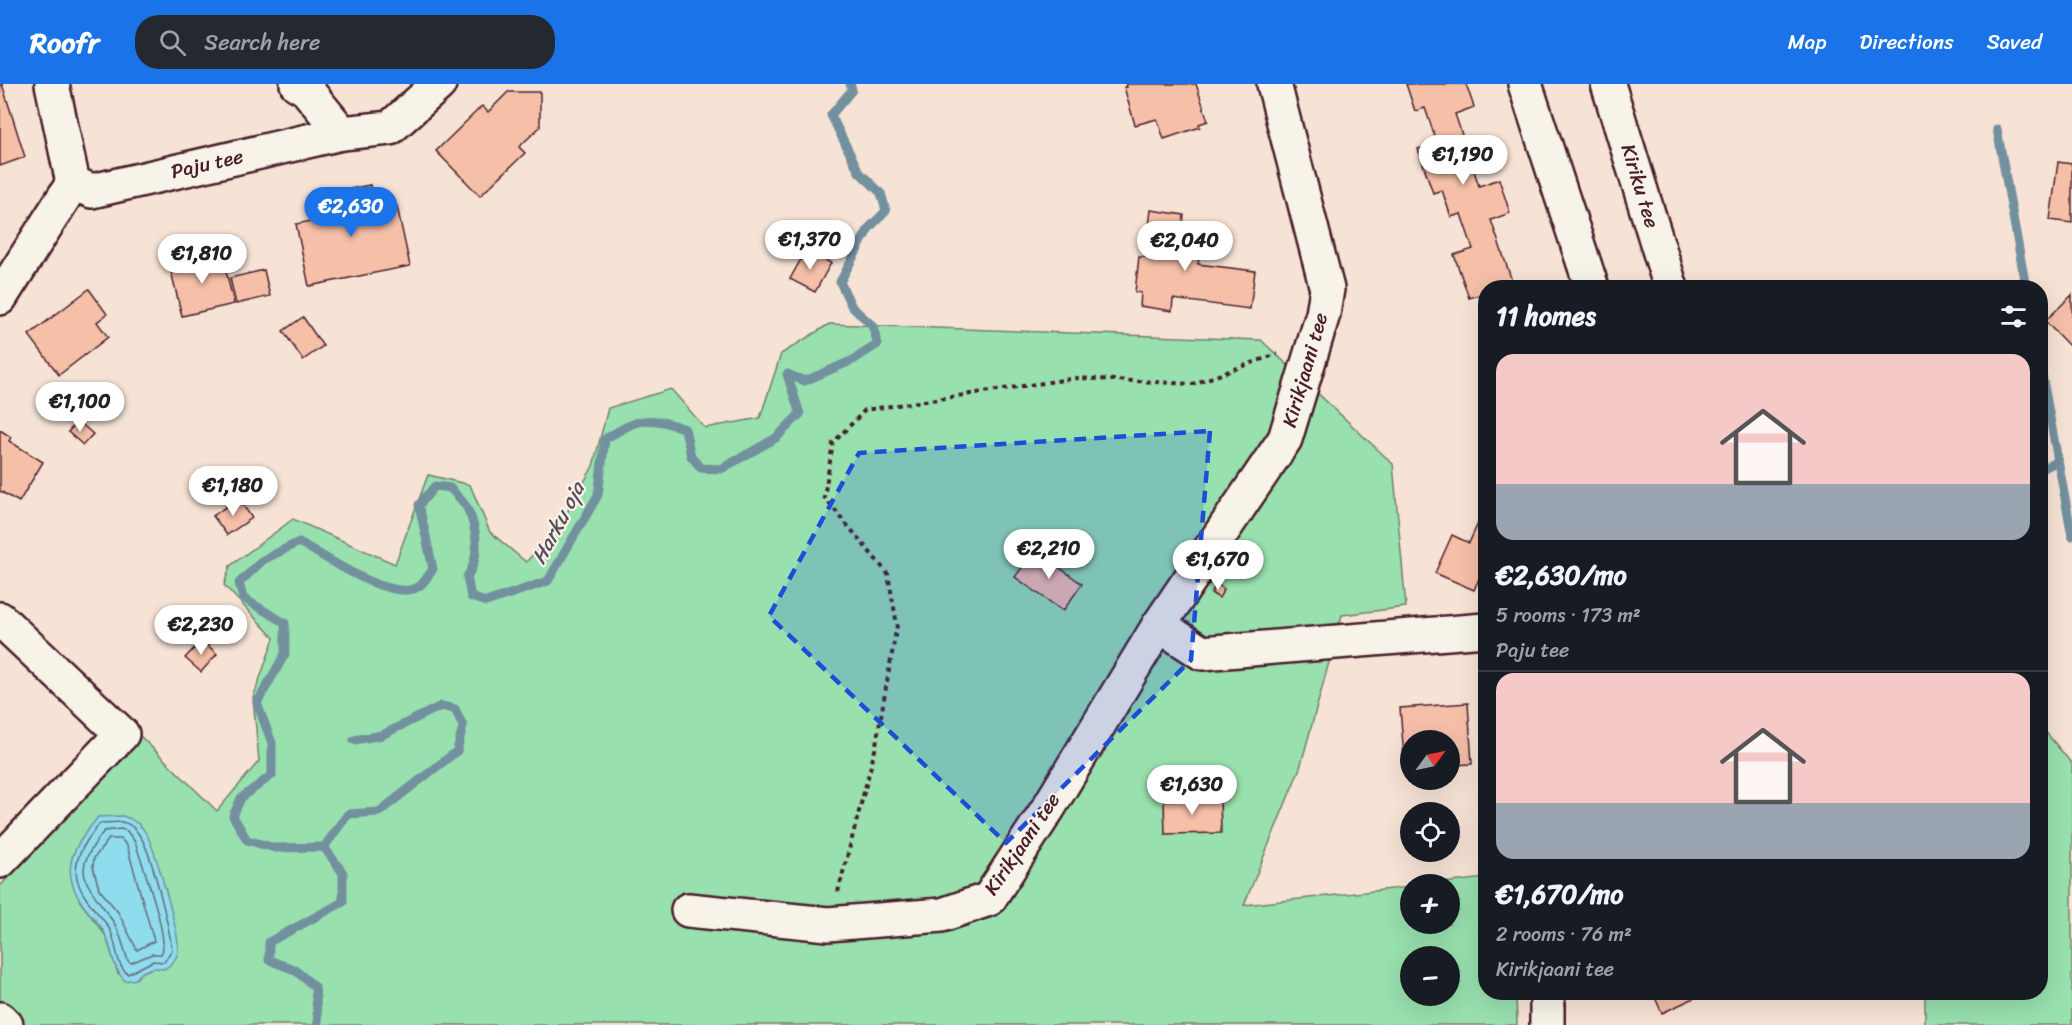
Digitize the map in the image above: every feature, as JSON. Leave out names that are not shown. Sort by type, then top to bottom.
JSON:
[{"type":"street","points":[[0,298],[73,183],[52,84]]},
{"type":"street","points":[[297,84],[306,89],[342,132]]},
{"type":"street","name":"Paju tee","points":[[73,183],[92,191],[342,132],[390,128],[439,84]]},
{"type":"street","name":"Kirikjaani tee","points":[[688,910],[828,924],[942,915],[989,899],[1049,807],[1159,625],[1286,439],[1323,314],[1328,289],[1274,84]]},
{"type":"street","points":[[1525,84],[1589,280]]},
{"type":"street","name":"Kiriku tee","points":[[1608,84],[1669,280]]},
{"type":"street","points":[[0,619],[122,734],[0,861]]},
{"type":"street","points":[[1159,625],[1203,653],[1478,631]]},
{"type":"street","points":[[1547,1000],[1547,1025]]},
{"type":"street","points":[[0,1019],[6,1025]]},
{"type":"path","points":[[828,924],[848,858],[875,750],[897,625],[888,574],[824,497],[832,443],[865,410],[1076,378],[1193,384],[1279,354]]},
{"type":"highlighted area","points":[[1210,431],[1191,660],[1006,843],[769,616],[859,453]]},
{"type":"green space","points":[[829,324],[1261,340],[1393,464],[1406,607],[1342,615],[1300,768],[1244,905],[1400,888],[1400,934],[1460,934],[1460,881],[1478,879],[1478,1000],[1516,1000],[1517,1025],[19,1025],[0,1006],[0,886],[138,742],[136,732],[217,811],[259,761],[253,698],[274,638],[224,585],[230,566],[293,519],[395,564],[428,475],[470,485],[490,532],[526,562],[560,525],[593,466],[608,408],[671,389],[705,428],[760,418],[781,354]],"holes":[[[79,900],[156,967],[140,973],[118,974],[106,936]]]},
{"type":"green space","points":[[2048,735],[2072,764],[2072,1025],[1925,1025],[1925,1000],[2048,1000]]},
{"type":"water","points":[[123,816],[140,825],[151,844],[172,912],[178,943],[176,957],[169,966],[164,969],[148,970],[136,979],[125,981],[115,965],[108,940],[100,925],[80,900],[74,887],[70,865],[77,846],[98,817]]},
{"type":"building","points":[[2,84],[25,157],[0,166],[0,85]]},
{"type":"building","points":[[1126,84],[1196,84],[1208,121],[1199,124],[1200,127],[1164,139],[1157,119],[1135,125],[1124,87],[1127,87]]},
{"type":"building","points":[[1406,84],[1466,84],[1474,107],[1455,114],[1479,186],[1499,179],[1510,213],[1491,220],[1512,280],[1478,280],[1478,295],[1469,298],[1454,255],[1473,249],[1461,214],[1451,217],[1442,190],[1433,193],[1418,149],[1437,143],[1425,108],[1415,111]]},
{"type":"building","points":[[508,92],[540,92],[540,127],[519,147],[525,153],[480,196],[436,151],[482,106],[488,112]]},
{"type":"building","points":[[2058,162],[2072,164],[2072,223],[2050,220]]},
{"type":"building","points":[[370,185],[375,210],[397,206],[410,266],[309,286],[296,224],[321,219],[316,196]]},
{"type":"building","points":[[1151,210],[1184,215],[1179,261],[1181,256],[1199,259],[1198,264],[1255,271],[1250,309],[1173,299],[1172,311],[1140,306],[1141,293],[1135,292],[1139,257],[1145,257]]},
{"type":"building","points":[[806,250],[831,263],[815,292],[790,279]]},
{"type":"building","points":[[222,255],[234,304],[182,316],[170,267]]},
{"type":"building","points":[[264,270],[270,296],[236,304],[230,278]]},
{"type":"building","points":[[89,289],[107,314],[97,322],[108,337],[59,375],[29,335]]},
{"type":"building","points":[[2072,295],[2072,349],[2048,324],[2048,318]]},
{"type":"building","points":[[303,317],[323,346],[303,360],[283,331]]},
{"type":"building","points":[[78,421],[93,434],[83,445],[68,432]]},
{"type":"building","points":[[0,430],[11,437],[9,441],[43,462],[19,502],[0,491]]},
{"type":"building","points":[[238,498],[252,518],[227,535],[213,516]]},
{"type":"building","points":[[1478,523],[1478,581],[1474,590],[1435,573],[1452,535],[1469,543]]},
{"type":"building","points":[[1035,550],[1082,584],[1063,611],[1015,577]]},
{"type":"building","points":[[1217,584],[1224,589],[1219,598],[1211,593]]},
{"type":"building","points":[[202,640],[217,654],[201,672],[185,658]]},
{"type":"building","points":[[1468,703],[1472,764],[1460,765],[1460,730],[1402,730],[1400,708]]},
{"type":"building","points":[[1220,799],[1221,833],[1165,834],[1164,800]]},
{"type":"building","points":[[1656,1000],[1690,1000],[1662,1013]]},
{"type":"waterway","name":"Harku oja","points":[[318,1025],[315,987],[295,970],[269,960],[269,942],[343,902],[343,873],[324,847],[275,848],[247,840],[233,816],[241,798],[272,775],[272,743],[257,703],[285,654],[285,623],[243,598],[239,583],[263,560],[299,542],[341,567],[375,583],[392,589],[406,590],[418,587],[433,569],[419,505],[435,486],[450,488],[463,501],[468,510],[476,535],[476,553],[467,577],[471,597],[486,602],[548,581],[598,495],[605,439],[617,432],[635,423],[652,420],[685,429],[691,456],[701,468],[721,469],[776,438],[800,414],[787,374],[805,381],[853,360],[878,344],[872,325],[852,307],[840,282],[869,228],[886,211],[881,193],[859,172],[831,115],[852,90],[850,84]]},
{"type":"waterway","points":[[1997,129],[2025,280]]},
{"type":"waterway","points":[[2048,407],[2072,536]]},
{"type":"waterway","points":[[2048,466],[2058,461]]},
{"type":"waterway","name":"Harku oja","points":[[324,847],[348,814],[379,812],[457,751],[463,726],[455,709],[441,706],[382,735],[354,740]]}]
